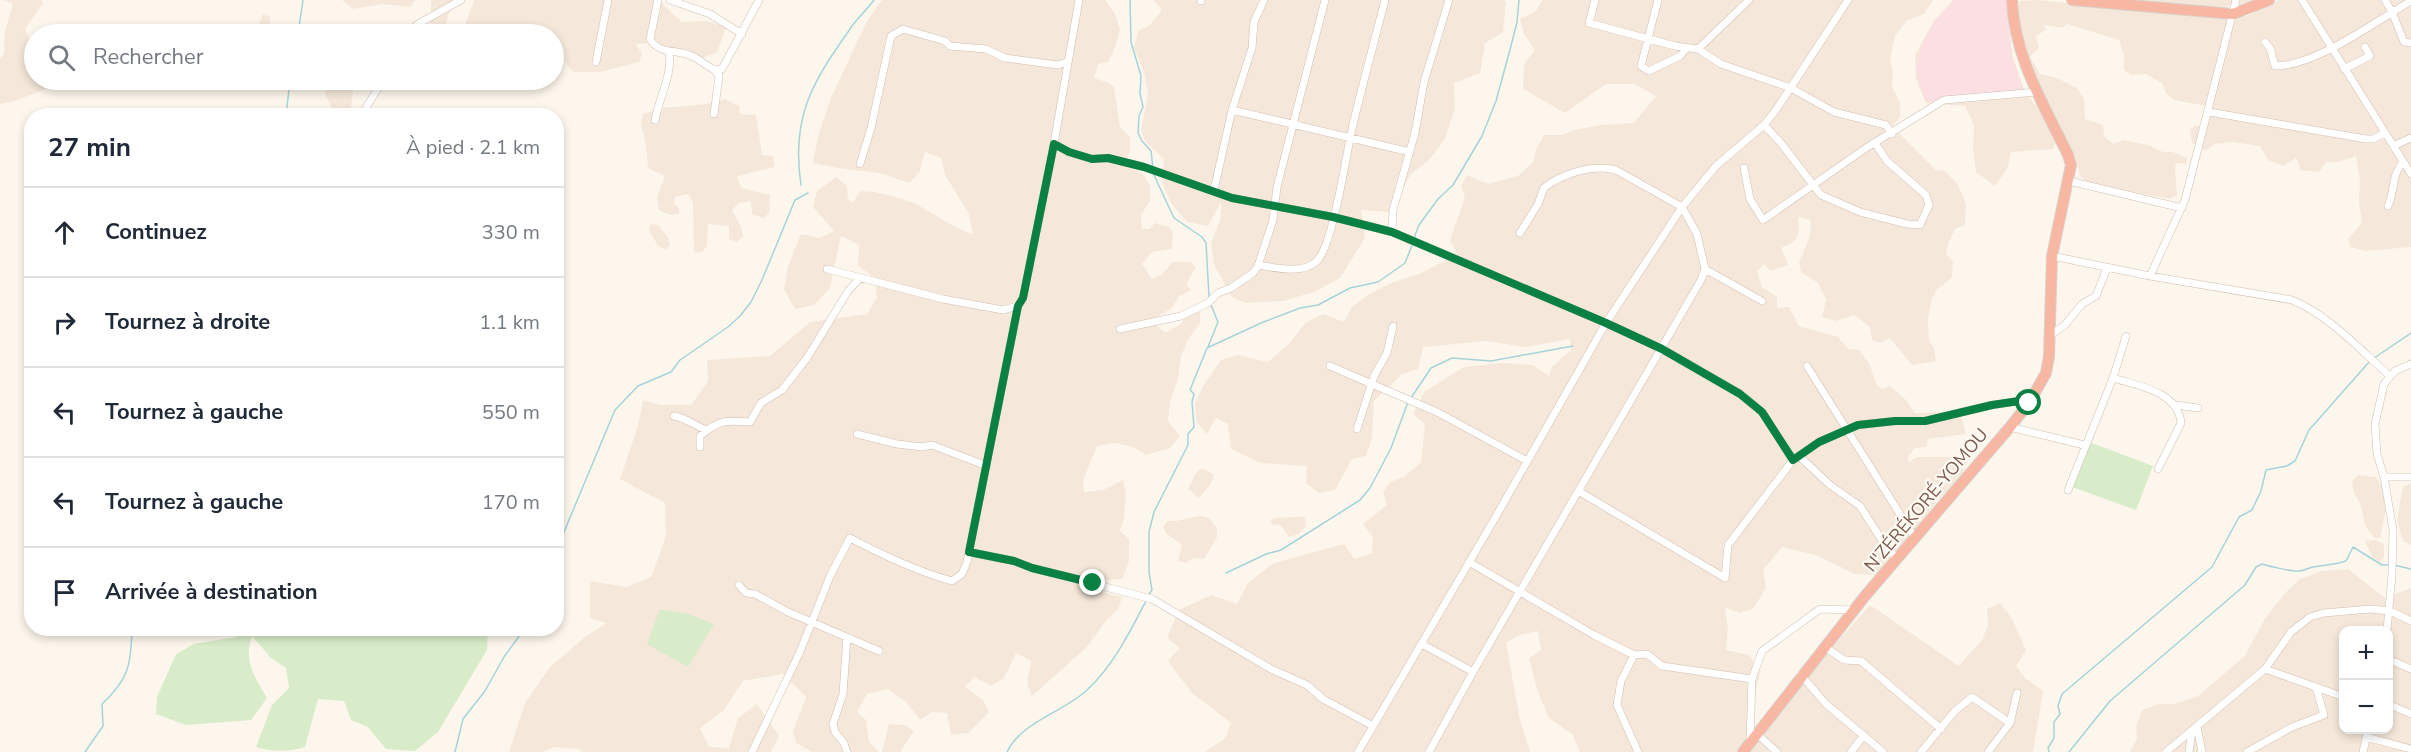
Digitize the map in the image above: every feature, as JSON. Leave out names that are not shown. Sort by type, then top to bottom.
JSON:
[{"type":"highway","name":"N'ZÉRÉKORÉ-YOMOU","points":[[1743,752],[1854,610],[2010,427],[2029,403],[2046,373],[2052,256],[2071,165],[2022,57],[2012,16],[2012,0]]},
{"type":"highway","points":[[2072,0],[2233,14],[2269,0]]},
{"type":"street","points":[[418,24],[461,0]]},
{"type":"street","points":[[596,62],[608,0]]},
{"type":"street","points":[[658,0],[651,39],[654,45],[669,52],[693,56],[719,72]]},
{"type":"street","points":[[670,0],[710,14],[742,34]]},
{"type":"street","points":[[714,114],[719,72],[759,0]]},
{"type":"street","points":[[752,752],[799,654],[831,574],[850,538],[910,567],[952,581],[962,574],[969,552],[987,466],[1018,306],[1023,298],[1054,144],[1079,0]]},
{"type":"street","points":[[1214,190],[1232,110],[1252,48],[1254,22],[1264,0]]},
{"type":"street","points":[[1120,329],[1181,316],[1208,303],[1222,290],[1231,288],[1253,273],[1258,265],[1275,207],[1277,187],[1292,124],[1325,0]]},
{"type":"street","points":[[1258,265],[1305,268],[1317,261],[1330,233],[1350,138],[1385,0]]},
{"type":"street","points":[[1392,232],[1393,210],[1410,152],[1424,82],[1449,0]]},
{"type":"street","points":[[1595,0],[1589,23],[1698,49],[1721,64],[1791,88],[1834,112],[1886,125],[1892,134]]},
{"type":"street","points":[[1658,0],[1641,66],[1649,71],[1680,56],[1687,48]]},
{"type":"street","points":[[1698,49],[1749,0]]},
{"type":"street","points":[[1358,752],[1606,323],[1682,207],[1716,166],[1764,125],[1848,0]]},
{"type":"street","points":[[2150,276],[2182,208],[2209,112],[2236,0]]},
{"type":"street","points":[[2302,0],[2411,174]]},
{"type":"street","points":[[2385,0],[2404,42],[2411,43]]},
{"type":"street","points":[[2265,42],[2270,48],[2276,66],[2303,61],[2411,1]]},
{"type":"street","points":[[860,164],[877,105],[891,36],[903,29],[945,41],[950,46],[986,49],[1005,58],[1058,65],[1067,62]]},
{"type":"street","points":[[2344,69],[2370,56],[2366,47]]},
{"type":"street","points":[[655,120],[659,99],[671,64],[669,52]]},
{"type":"street","points":[[366,108],[377,90]]},
{"type":"street","points":[[1744,168],[1750,199],[1764,220],[1875,143],[1944,100],[2038,92]]},
{"type":"street","points":[[1232,110],[1410,152]]},
{"type":"street","points":[[2209,112],[2366,139],[2373,139],[2385,133]]},
{"type":"street","points":[[1764,125],[1821,195],[1840,205],[1886,219],[1920,225],[1929,205],[1926,195],[1887,161],[1875,143]]},
{"type":"street","points":[[2393,146],[2411,138]]},
{"type":"street","points":[[1054,144],[1069,152],[1108,158],[1214,190],[1232,198],[1333,217],[1392,232],[1662,349],[1740,394],[1762,412],[1796,458],[1860,506],[1885,545],[1898,560]]},
{"type":"street","points":[[2388,206],[2391,200],[2394,175],[2403,162]]},
{"type":"street","points":[[1429,752],[1473,672],[1662,349],[1705,269],[1697,234],[1682,207],[1617,170],[1597,166],[1559,179],[1544,188],[1538,204],[1520,233]]},
{"type":"street","points":[[2069,182],[2182,208]]},
{"type":"street","points":[[2052,256],[2150,276],[2292,300],[2315,311],[2390,376]]},
{"type":"street","points":[[2049,336],[2065,325],[2082,304],[2096,296],[2107,268]]},
{"type":"street","points":[[827,269],[943,299],[1003,310],[1018,306]]},
{"type":"street","points":[[1705,269],[1762,301]]},
{"type":"street","points":[[700,447],[700,436],[712,425],[726,420],[750,422],[761,403],[782,390],[801,366],[848,291],[860,278]]},
{"type":"street","points":[[1357,429],[1372,384],[1387,353],[1393,326]]},
{"type":"street","points":[[2068,490],[2084,444],[2113,378],[2126,336]]},
{"type":"street","points":[[2388,626],[2393,530],[2385,477],[2377,453],[2375,424],[2381,394],[2390,376],[2411,364]]},
{"type":"street","points":[[1330,366],[1437,412],[1527,461]]},
{"type":"street","points":[[1807,366],[1915,538]]},
{"type":"street","points":[[2113,378],[2156,392],[2176,405],[2198,408]]},
{"type":"street","points":[[1580,492],[1725,578],[1728,545],[1796,458],[1819,442],[1858,425],[1925,421],[1992,405],[2019,401],[2029,403]]},
{"type":"street","points":[[2158,469],[2181,423],[2176,405]]},
{"type":"street","points":[[674,416],[707,430]]},
{"type":"street","points":[[2010,427],[2084,444]]},
{"type":"street","points":[[857,434],[897,444],[922,447],[932,445],[987,466]]},
{"type":"street","points":[[2385,477],[2411,477]]},
{"type":"street","points":[[969,552],[1014,561],[1032,568],[1149,597],[1271,669],[1307,685],[1323,699],[1373,726]]},
{"type":"street","points":[[1469,562],[1570,622],[1634,656],[1647,654],[1662,666],[1752,679]]},
{"type":"street","points":[[739,585],[746,593],[755,594],[879,651]]},
{"type":"street","points":[[1777,752],[1753,738],[1752,679],[1762,651],[1820,609],[1854,610]]},
{"type":"street","points":[[2166,752],[2265,669],[2291,632],[2310,617],[2352,609],[2390,611],[2411,621]]},
{"type":"street","points":[[847,637],[843,694],[833,724],[847,752]]},
{"type":"street","points":[[1422,644],[1473,672]]},
{"type":"street","points":[[1825,647],[1844,660],[1861,661],[1941,729]]},
{"type":"street","points":[[1634,656],[1621,681],[1617,705],[1638,752]]},
{"type":"street","points":[[2393,661],[2411,669]]},
{"type":"street","points":[[2265,669],[2339,695]]},
{"type":"street","points":[[1801,675],[1826,704],[1883,752]]},
{"type":"street","points":[[2247,752],[2292,727],[2324,715],[2316,687]]},
{"type":"street","points":[[1988,752],[2010,723],[2017,693]]},
{"type":"street","points":[[1921,752],[1955,711],[1972,697],[2010,723]]},
{"type":"street","points":[[2393,706],[2411,714]]},
{"type":"street","points":[[2189,752],[2194,729]]},
{"type":"street","points":[[2194,729],[2202,752]]},
{"type":"street","points":[[2364,752],[2367,734]]},
{"type":"street","points":[[2370,734],[2411,750]]},
{"type":"street","points":[[1851,752],[1864,735]]},
{"type":"shaded area","points":[[3,0],[42,0],[43,3],[28,24],[24,24],[24,90],[42,90],[15,101],[0,104],[0,58],[4,54],[5,31],[13,4]]},
{"type":"shaded area","points":[[342,0],[415,0],[410,7],[382,4],[353,9]]},
{"type":"shaded area","points":[[431,0],[452,0],[446,24],[431,24]]},
{"type":"shaded area","points":[[473,0],[658,0],[682,22],[707,21],[726,27],[717,52],[697,60],[654,43],[636,44],[642,54],[639,62],[600,72],[573,72],[564,61],[564,24],[465,24]]},
{"type":"shaded area","points":[[882,0],[1105,0],[1114,12],[1120,29],[1116,45],[1108,62],[1098,64],[1094,78],[1114,87],[1120,127],[1130,137],[1130,150],[1125,165],[1143,174],[1150,186],[1150,201],[1141,215],[1142,229],[1149,229],[1155,223],[1169,227],[1173,232],[1172,249],[1152,252],[1142,264],[1152,279],[1161,275],[1173,262],[1190,262],[1196,267],[1186,284],[1191,290],[1179,296],[1172,308],[1157,317],[1157,326],[1165,333],[1181,324],[1189,308],[1200,312],[1200,323],[1189,338],[1181,356],[1178,379],[1170,401],[1168,421],[1180,436],[1170,448],[1146,455],[1133,447],[1115,443],[1097,446],[1083,480],[1084,492],[1103,490],[1123,480],[1126,493],[1124,519],[1120,531],[1129,539],[1129,561],[1122,579],[1106,580],[1102,592],[1122,597],[1118,610],[1107,619],[1087,647],[1032,696],[1027,684],[1031,661],[1016,653],[1004,678],[991,686],[974,677],[965,687],[983,700],[989,712],[968,733],[951,735],[947,713],[932,712],[920,720],[906,702],[888,689],[867,694],[857,712],[866,720],[869,742],[879,752],[812,752],[796,743],[793,731],[806,697],[783,674],[743,681],[723,711],[700,728],[709,747],[729,748],[738,718],[757,704],[779,736],[771,752],[581,752],[580,749],[555,747],[543,752],[509,752],[525,703],[550,667],[585,637],[607,623],[590,618],[590,581],[627,587],[651,577],[666,536],[665,503],[620,479],[638,426],[643,400],[660,405],[691,405],[708,381],[707,360],[770,356],[810,322],[867,314],[877,298],[875,278],[858,266],[859,245],[841,236],[830,288],[814,305],[795,309],[784,289],[788,266],[801,234],[819,238],[834,231],[813,207],[817,191],[836,177],[847,186],[848,199],[853,203],[860,191],[896,197],[916,204],[973,235],[969,214],[945,175],[941,158],[925,152],[919,173],[909,183],[880,173],[813,163],[818,136],[831,98],[867,21]]},
{"type":"shaded area","points":[[1153,0],[1503,0],[1506,2],[1503,32],[1485,43],[1480,73],[1454,83],[1455,109],[1444,140],[1429,160],[1411,174],[1390,212],[1361,210],[1365,238],[1340,278],[1314,292],[1283,301],[1245,303],[1232,297],[1214,264],[1211,243],[1221,218],[1221,202],[1208,226],[1187,222],[1171,203],[1162,182],[1164,159],[1145,141],[1141,130],[1148,94],[1144,72],[1134,48],[1138,31],[1150,25],[1162,10]]},
{"type":"shaded area","points":[[1543,0],[1933,0],[1924,14],[1906,21],[1895,36],[1890,58],[1893,74],[1892,87],[1900,103],[1900,117],[1892,126],[1936,170],[1945,171],[1957,183],[1966,204],[1965,225],[1955,229],[1946,254],[1953,262],[1952,278],[1937,289],[1931,301],[1928,320],[1929,341],[1934,348],[1936,361],[1912,365],[1890,338],[1880,343],[1872,340],[1870,327],[1854,315],[1836,321],[1822,317],[1826,300],[1818,283],[1801,272],[1799,263],[1810,236],[1811,220],[1798,217],[1799,232],[1795,241],[1781,248],[1788,265],[1770,271],[1764,264],[1757,271],[1762,287],[1777,297],[1777,308],[1789,307],[1799,326],[1838,337],[1848,349],[1859,350],[1870,365],[1876,384],[1882,389],[1890,386],[1905,399],[1915,413],[1944,412],[1961,417],[1966,434],[1928,439],[1926,447],[1915,448],[1908,457],[1909,462],[1917,457],[1950,457],[1968,460],[1962,476],[1938,500],[1877,575],[1855,574],[1816,555],[1782,547],[1763,570],[1766,588],[1753,609],[1739,613],[1725,607],[1728,629],[1726,650],[1749,655],[1760,672],[1745,741],[1737,752],[1580,752],[1572,734],[1549,718],[1537,690],[1529,658],[1541,650],[1538,631],[1519,635],[1506,643],[1520,720],[1530,752],[1204,752],[1225,739],[1231,723],[1192,693],[1168,661],[1180,648],[1167,638],[1179,610],[1211,595],[1237,604],[1248,583],[1272,564],[1344,544],[1354,559],[1372,553],[1373,537],[1363,524],[1387,505],[1383,492],[1390,482],[1404,477],[1421,462],[1425,424],[1413,414],[1424,392],[1464,367],[1503,363],[1533,365],[1549,376],[1552,367],[1571,350],[1570,339],[1525,347],[1486,341],[1423,347],[1418,369],[1402,374],[1374,401],[1372,438],[1366,456],[1352,459],[1335,490],[1319,493],[1306,483],[1307,466],[1260,463],[1231,449],[1228,424],[1216,418],[1207,434],[1196,421],[1195,403],[1203,386],[1221,360],[1237,355],[1268,362],[1290,343],[1305,323],[1323,314],[1344,322],[1352,307],[1369,294],[1391,283],[1419,274],[1457,255],[1450,240],[1465,197],[1461,186],[1467,175],[1488,184],[1518,176],[1533,162],[1544,135],[1562,135],[1574,130],[1601,125],[1634,123],[1656,96],[1634,84],[1606,84],[1565,113],[1523,89],[1524,64],[1535,50],[1524,34],[1520,19],[1535,12]]},
{"type":"shaded area","points":[[1953,0],[2008,0],[2008,21],[2013,57],[2023,87],[2034,104],[2041,106],[2056,141],[2053,149],[2011,152],[2008,167],[1995,186],[1976,172],[1973,151],[1974,125],[1965,106],[1926,103],[1916,79],[1915,55],[1933,22]]},
{"type":"shaded area","points":[[1955,0],[2007,0],[2011,57],[2025,93],[1925,101],[1916,69],[1922,44],[1936,19]]},
{"type":"shaded area","points":[[2037,0],[2247,16],[2278,0],[2411,0],[2411,247],[2365,251],[2351,247],[2348,239],[2362,223],[2356,156],[2338,162],[2326,162],[2319,172],[2301,170],[2296,158],[2283,166],[2268,160],[2260,146],[2232,142],[2214,144],[2206,151],[2192,143],[2190,129],[2196,125],[2207,128],[2212,107],[2174,100],[2166,93],[2162,83],[2146,74],[2131,75],[2124,70],[2124,55],[2119,40],[2067,24],[2063,28],[2044,25],[2046,29],[2036,37],[2039,48],[2030,56],[2040,74],[2057,78],[2077,88],[2084,99],[2085,119],[2103,125],[2104,136],[2113,144],[2123,140],[2148,145],[2163,152],[2173,152],[2187,158],[2186,164],[2176,163],[2177,195],[2170,199],[2088,183],[2080,176],[2076,159],[2034,77],[2018,23],[2019,1]]},
{"type":"shaded area","points":[[2115,0],[2256,0],[2217,9]]},
{"type":"shaded area","points":[[263,14],[270,17],[270,24],[259,24]]},
{"type":"shaded area","points":[[326,90],[351,90],[352,108],[332,108],[325,95]]},
{"type":"shaded area","points":[[725,99],[739,106],[740,114],[756,115],[762,155],[773,156],[775,167],[737,176],[741,188],[770,195],[769,213],[764,218],[752,214],[751,201],[739,203],[732,210],[741,227],[743,237],[736,242],[729,239],[729,226],[708,224],[707,246],[702,252],[694,252],[693,203],[688,194],[675,197],[674,204],[679,208],[679,214],[670,215],[659,210],[657,197],[665,176],[648,168],[641,125],[643,114],[662,108],[706,104]]},
{"type":"shaded area","points":[[651,224],[658,225],[667,236],[670,244],[666,250],[658,246],[649,230]]},
{"type":"shaded area","points":[[1202,468],[1214,475],[1211,483],[1199,498],[1188,489],[1196,473]]},
{"type":"shaded area","points":[[2358,475],[2376,477],[2383,490],[2386,509],[2380,538],[2374,538],[2366,527],[2360,503],[2353,491],[2352,481]]},
{"type":"shaded area","points":[[2411,484],[2411,545],[2403,541],[2397,521],[2403,486]]},
{"type":"shaded area","points":[[1199,516],[1209,518],[1217,528],[1217,537],[1204,559],[1193,558],[1186,563],[1178,561],[1182,545],[1166,533],[1163,526],[1168,521]]},
{"type":"shaded area","points":[[1305,517],[1306,526],[1299,534],[1289,537],[1280,524],[1273,525],[1270,521],[1274,518]]},
{"type":"shaded area","points":[[2375,540],[2384,544],[2384,558],[2380,562],[2373,558],[2365,541]]},
{"type":"shaded area","points":[[2348,569],[2385,598],[2411,588],[2411,752],[2130,752],[2137,739],[2136,726],[2142,710],[2159,704],[2175,704],[2198,696],[2245,656],[2264,620],[2285,593],[2300,579],[2322,571]]},
{"type":"shaded area","points":[[2000,603],[2011,617],[2026,650],[2016,666],[2025,678],[2043,691],[2033,752],[1748,752],[1822,659],[1870,605],[1959,666],[1982,640],[1988,625],[1987,609]]},
{"type":"shaded area","points":[[889,724],[905,725],[914,731],[900,752],[882,752]]},
{"type":"green space","points":[[2089,442],[2153,466],[2136,510],[2072,487]]},
{"type":"green space","points":[[660,609],[688,614],[714,624],[688,667],[647,644]]},
{"type":"green space","points":[[252,636],[250,661],[267,698],[251,720],[186,725],[156,714],[157,697],[176,654],[194,644]]},
{"type":"green space","points":[[252,636],[488,636],[487,650],[438,732],[415,751],[386,749],[368,727],[351,720],[344,701],[318,699],[305,747],[281,751],[256,747],[272,705],[289,688],[286,668],[271,658]]},
{"type":"waterway","points":[[299,24],[303,0]]},
{"type":"waterway","points":[[801,185],[799,141],[807,103],[814,86],[835,51],[854,23],[874,0]]},
{"type":"waterway","points":[[1130,0],[1131,42],[1141,76],[1140,93],[1143,107],[1139,116],[1138,133],[1151,151],[1153,168]]},
{"type":"waterway","points":[[1414,238],[1419,225],[1438,199],[1453,185],[1482,136],[1496,101],[1511,46],[1519,0]]},
{"type":"waterway","points":[[287,108],[289,90]]},
{"type":"waterway","points":[[1153,173],[1174,218],[1202,237],[1206,243],[1209,297]]},
{"type":"waterway","points":[[564,532],[615,410],[638,386],[671,372],[680,360],[740,316],[751,302],[762,280],[795,200],[808,193]]},
{"type":"waterway","points":[[1148,596],[1152,590],[1149,572],[1149,532],[1154,512],[1188,445],[1188,434],[1194,427],[1192,402],[1194,394],[1190,390],[1207,348],[1261,323],[1300,308],[1318,305],[1350,288],[1378,282],[1405,263],[1413,243]]},
{"type":"waterway","points":[[1208,347],[1218,322],[1211,305]]},
{"type":"waterway","points":[[2374,358],[2411,333]]},
{"type":"waterway","points":[[1411,398],[1431,368],[1452,358],[1491,361],[1573,346]]},
{"type":"waterway","points":[[2049,752],[2048,748],[2054,738],[2054,722],[2060,714],[2058,706],[2062,694],[2212,567],[2239,517],[2252,510],[2261,491],[2266,470],[2287,466],[2295,461],[2309,430],[2370,361]]},
{"type":"waterway","points":[[1226,573],[1266,554],[1281,550],[1360,500],[1370,488],[1391,448],[1408,402]]},
{"type":"waterway","points":[[2069,752],[2110,701],[2245,585],[2256,567],[2262,564],[2299,571],[2346,561],[2353,547],[2382,565],[2390,565]]},
{"type":"waterway","points":[[2394,565],[2411,569]]},
{"type":"waterway","points":[[1007,752],[1023,732],[1078,698],[1096,681],[1120,648],[1146,601]]},
{"type":"waterway","points":[[85,752],[103,726],[102,704],[118,687],[127,670],[132,636]]},
{"type":"waterway","points":[[455,752],[463,719],[485,691],[504,657],[519,636]]},
{"type":"route","points":[[1093,583],[986,554],[969,552],[1018,306],[1023,298],[1054,144],[1069,152],[1092,159],[1108,158],[1144,167],[1232,198],[1333,217],[1392,232],[1606,323],[1662,349],[1740,394],[1762,412],[1793,460],[1819,442],[1858,425],[1925,421],[1992,405],[2019,401],[2029,403]]}]
